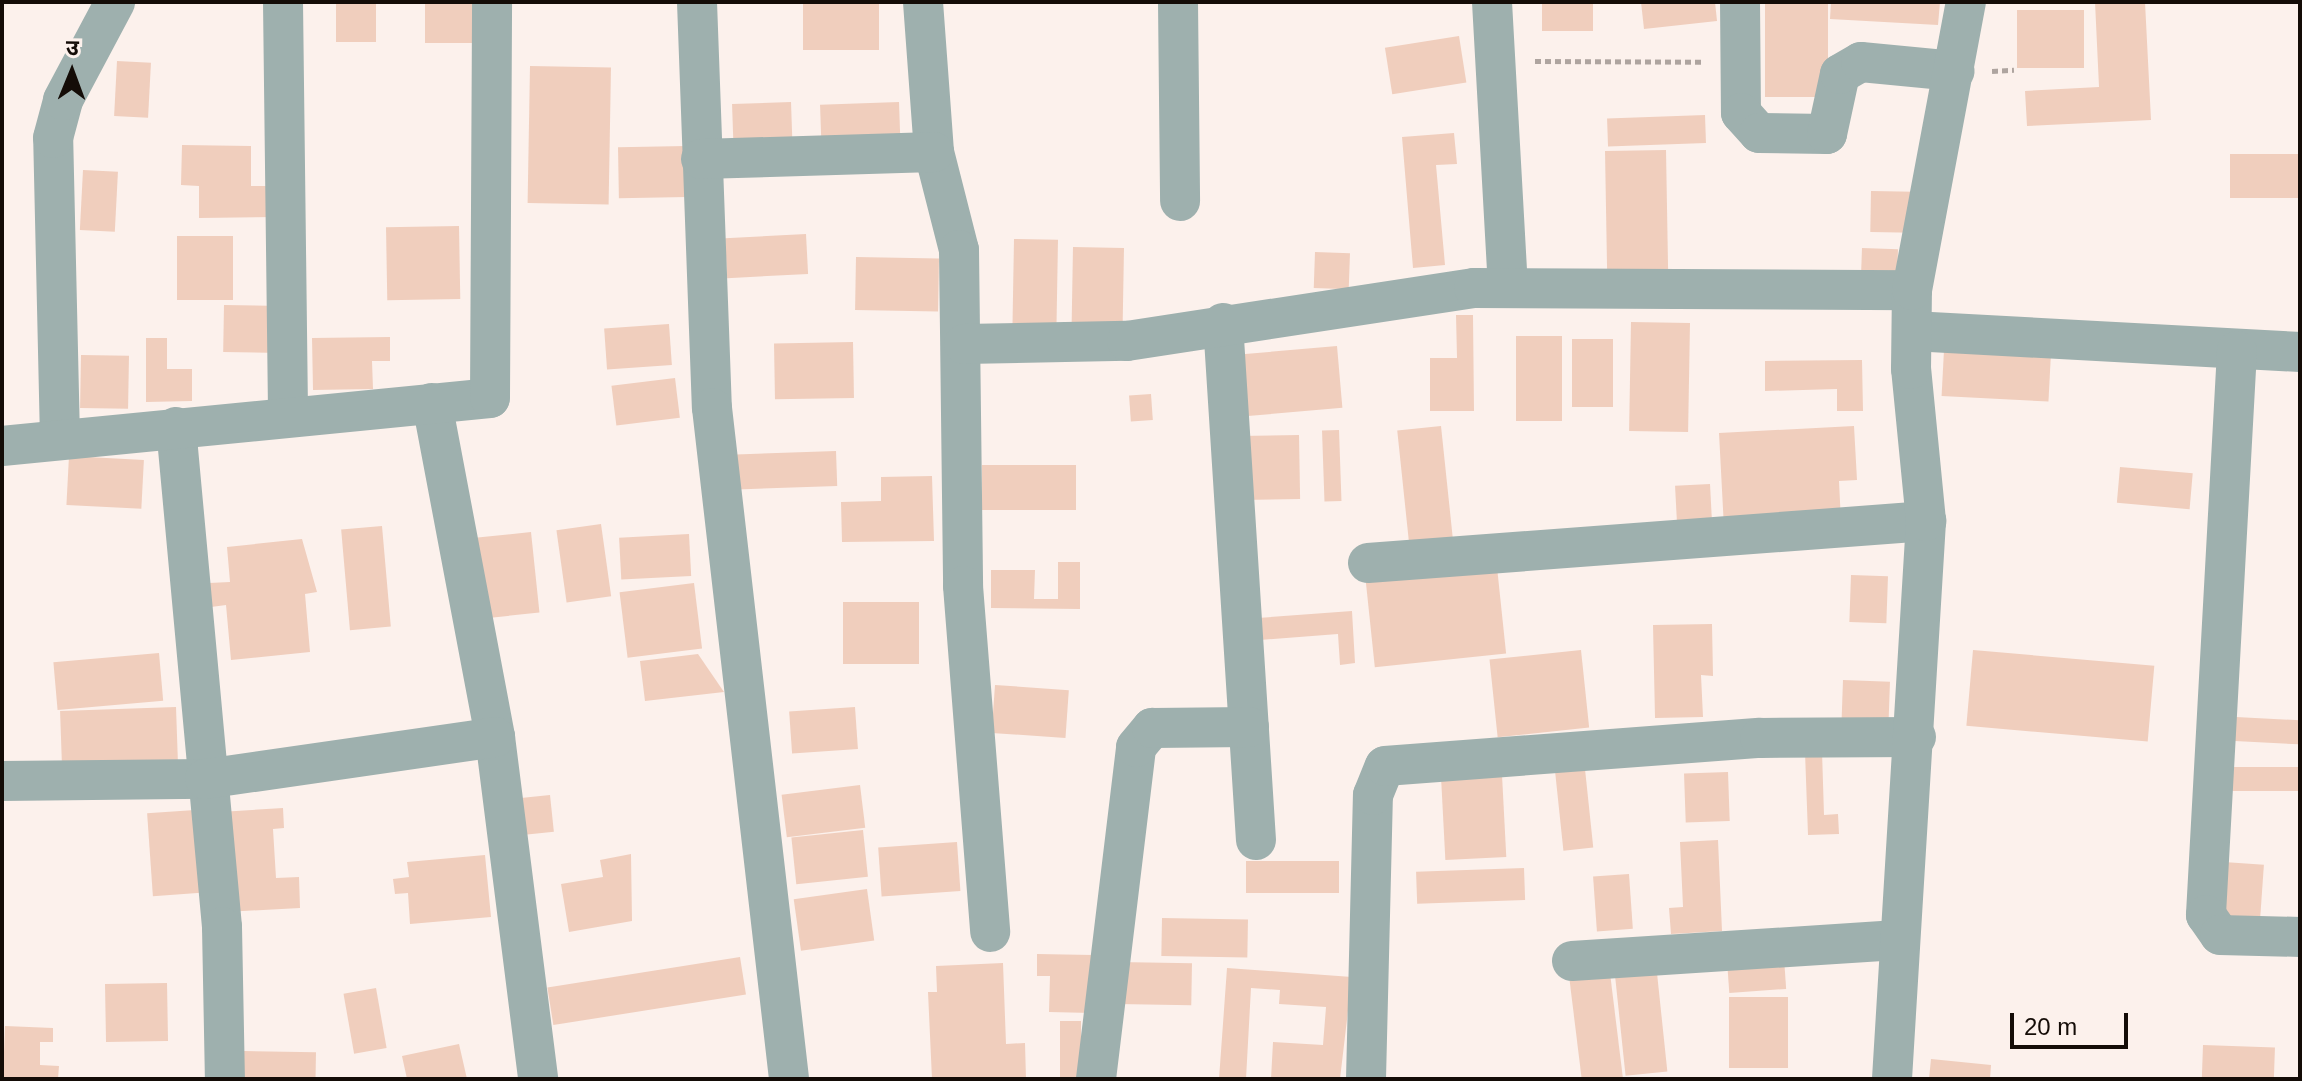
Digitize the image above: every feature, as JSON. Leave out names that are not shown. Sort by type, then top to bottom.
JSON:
[{"type":"street","points":[[60,439],[53,138],[63,100],[115,2]]},
{"type":"street","points":[[283,2],[288,416]]},
{"type":"street","points":[[2,446],[490,398],[492,2]]},
{"type":"street","points":[[697,2],[712,408],[789,1079]]},
{"type":"street","points":[[923,2],[934,152],[959,250],[964,344],[963,586],[990,932]]},
{"type":"street","points":[[1178,2],[1180,201]]},
{"type":"street","points":[[1492,2],[1508,287]]},
{"type":"street","points":[[1740,2],[1737,62],[1745,124],[1770,137],[1830,131],[1846,67],[1877,60],[1955,71]]},
{"type":"street","points":[[1892,1079],[1897,940],[1916,737],[1926,521],[1912,331],[1912,290],[1966,2]]},
{"type":"street","points":[[701,159],[934,152]]},
{"type":"street","points":[[964,344],[1086,345],[1223,323],[1508,287],[1912,290]]},
{"type":"street","points":[[1223,323],[1256,840]]},
{"type":"street","points":[[1912,331],[2237,351],[2300,352]]},
{"type":"street","points":[[2237,351],[2206,915],[2220,935],[2300,937]]},
{"type":"street","points":[[432,403],[495,737],[538,1079]]},
{"type":"street","points":[[176,427],[205,779],[222,927],[225,1079]]},
{"type":"street","points":[[1368,563],[1926,521]]},
{"type":"street","points":[[1096,1079],[1136,747],[1152,728],[1249,727]]},
{"type":"street","points":[[2,781],[205,779],[495,737]]},
{"type":"street","points":[[1366,1079],[1373,795],[1385,766],[1760,738],[1916,737]]},
{"type":"street","points":[[1572,961],[1897,940]]},
{"type":"path","points":[[1494,61],[1737,62]]},
{"type":"building","points":[[336,2],[376,2],[376,42],[336,42]]},
{"type":"building","points":[[425,2],[481,2],[481,43],[425,43]]},
{"type":"building","points":[[803,2],[879,2],[879,50],[803,50]]},
{"type":"building","points":[[1542,2],[1593,2],[1593,31],[1542,31]]},
{"type":"building","points":[[1641,2],[1715,2],[1717,21],[1644,29]]},
{"type":"building","points":[[1765,2],[1828,2],[1828,97],[1765,97]]},
{"type":"building","points":[[1831,2],[1940,2],[1938,25],[1830,19]]},
{"type":"building","points":[[2095,2],[2145,2],[2151,120],[2027,126],[2025,91],[2099,87]]},
{"type":"building","points":[[2017,10],[2084,10],[2084,68],[2017,68]]},
{"type":"building","points":[[1459,36],[1466,82],[1392,94],[1385,48]]},
{"type":"building","points":[[117,61],[151,63],[148,118],[114,116]]},
{"type":"building","points":[[530,66],[611,67],[609,204],[528,203]]},
{"type":"building","points":[[791,102],[792,140],[733,142],[732,104]]},
{"type":"building","points":[[899,102],[900,139],[821,142],[820,105]]},
{"type":"building","points":[[1705,115],[1706,143],[1608,146],[1607,118]]},
{"type":"building","points":[[1454,133],[1457,164],[1436,165],[1445,265],[1413,268],[1402,137]]},
{"type":"building","points":[[182,145],[251,146],[251,186],[275,186],[275,217],[199,218],[199,186],[181,185]]},
{"type":"building","points":[[686,146],[687,197],[619,198],[618,147]]},
{"type":"building","points":[[1666,150],[1668,278],[1607,279],[1605,151]]},
{"type":"building","points":[[2230,154],[2300,154],[2300,198],[2230,198]]},
{"type":"building","points":[[83,170],[118,172],[115,232],[80,230]]},
{"type":"building","points":[[1871,191],[1914,192],[1913,233],[1870,232]]},
{"type":"building","points":[[459,226],[460,299],[387,300],[386,227]]},
{"type":"building","points":[[806,234],[808,274],[727,278],[725,238]]},
{"type":"building","points":[[177,236],[233,236],[233,300],[177,300]]},
{"type":"building","points":[[1014,239],[1058,240],[1056,336],[1012,335]]},
{"type":"building","points":[[1073,247],[1124,248],[1123,326],[1072,325]]},
{"type":"building","points":[[1862,248],[1898,249],[1897,273],[1861,272]]},
{"type":"building","points":[[1315,252],[1350,253],[1349,289],[1314,288]]},
{"type":"building","points":[[856,257],[939,258],[938,311],[855,310]]},
{"type":"building","points":[[224,305],[282,306],[281,353],[223,352]]},
{"type":"building","points":[[1456,315],[1473,315],[1474,411],[1430,411],[1430,358],[1457,358]]},
{"type":"building","points":[[1631,322],[1690,323],[1688,432],[1629,431]]},
{"type":"building","points":[[669,324],[672,365],[607,369],[604,329]]},
{"type":"building","points":[[1516,336],[1562,336],[1562,421],[1516,421]]},
{"type":"building","points":[[390,337],[390,361],[372,361],[373,389],[313,390],[312,338]]},
{"type":"building","points":[[146,338],[167,338],[167,369],[192,369],[192,401],[146,402]]},
{"type":"building","points":[[1572,339],[1613,339],[1613,407],[1572,407]]},
{"type":"building","points":[[853,342],[854,398],[775,399],[774,343]]},
{"type":"building","points":[[1337,346],[1342,408],[1239,417],[1233,355]]},
{"type":"building","points":[[1944,350],[2051,356],[2048,402],[1942,396]]},
{"type":"building","points":[[81,355],[129,356],[128,409],[80,408]]},
{"type":"building","points":[[1862,360],[1863,411],[1837,411],[1837,389],[1765,391],[1765,361]]},
{"type":"building","points":[[675,378],[680,418],[616,426],[611,386]]},
{"type":"building","points":[[1151,394],[1153,420],[1131,421],[1129,396]]},
{"type":"building","points":[[1441,426],[1453,537],[1409,542],[1397,431]]},
{"type":"building","points":[[1854,426],[1857,480],[1839,481],[1841,522],[1724,528],[1719,433]]},
{"type":"building","points":[[1339,430],[1341,501],[1324,502],[1322,431]]},
{"type":"building","points":[[1299,435],[1300,499],[1240,500],[1239,436]]},
{"type":"building","points":[[836,451],[837,486],[737,489],[736,454]]},
{"type":"building","points":[[69,456],[144,460],[141,509],[66,505]]},
{"type":"building","points":[[982,465],[1076,465],[1076,510],[982,510]]},
{"type":"building","points":[[2120,467],[2193,473],[2190,509],[2117,503]]},
{"type":"building","points":[[932,476],[934,541],[842,542],[841,502],[881,501],[881,477]]},
{"type":"building","points":[[1710,484],[1713,536],[1678,538],[1675,486]]},
{"type":"building","points":[[601,524],[611,596],[567,603],[556,530]]},
{"type":"building","points":[[382,526],[391,627],[350,630],[341,530]]},
{"type":"building","points":[[531,532],[539,613],[484,618],[475,538]]},
{"type":"building","points":[[689,534],[691,576],[621,580],[619,538]]},
{"type":"building","points":[[302,539],[317,592],[305,594],[310,652],[231,660],[226,605],[211,607],[209,583],[230,582],[227,547]]},
{"type":"building","points":[[1058,562],[1080,562],[1080,609],[991,608],[991,570],[1035,570],[1034,599],[1058,599]]},
{"type":"building","points":[[1497,567],[1506,654],[1375,667],[1366,581]]},
{"type":"building","points":[[1851,575],[1888,576],[1886,623],[1849,622]]},
{"type":"building","points":[[694,583],[702,649],[628,658],[620,592]]},
{"type":"building","points":[[843,602],[919,602],[919,664],[843,664]]},
{"type":"building","points":[[1352,611],[1355,663],[1340,665],[1338,634],[1260,640],[1258,618]]},
{"type":"building","points":[[1712,624],[1713,676],[1701,675],[1703,717],[1655,718],[1653,625]]},
{"type":"building","points":[[1581,650],[1589,728],[1498,737],[1490,660]]},
{"type":"building","points":[[1973,650],[2154,666],[2148,742],[1966,726]]},
{"type":"building","points":[[159,653],[163,701],[58,710],[53,662]]},
{"type":"building","points":[[698,654],[724,692],[645,701],[640,661]]},
{"type":"building","points":[[1843,680],[1890,682],[1889,722],[1842,720]]},
{"type":"building","points":[[995,685],[1069,690],[1065,738],[992,733]]},
{"type":"building","points":[[176,707],[178,760],[62,764],[60,711]]},
{"type":"building","points":[[855,707],[858,749],[792,754],[789,712]]},
{"type":"building","points":[[2236,717],[2300,720],[2299,744],[2235,741]]},
{"type":"building","points":[[1822,751],[1824,815],[1838,814],[1839,834],[1808,835],[1805,752]]},
{"type":"building","points":[[2231,767],[2300,767],[2300,791],[2231,791]]},
{"type":"building","points":[[1585,769],[1593,848],[1563,851],[1555,772]]},
{"type":"building","points":[[1728,772],[1730,821],[1686,823],[1684,774]]},
{"type":"building","points":[[1502,775],[1506,857],[1445,860],[1441,778]]},
{"type":"building","points":[[860,785],[865,828],[787,837],[782,795]]},
{"type":"building","points":[[550,795],[554,832],[515,836],[511,799]]},
{"type":"building","points":[[283,808],[284,828],[273,829],[276,878],[299,877],[300,908],[225,912],[220,812]]},
{"type":"building","points":[[195,810],[201,893],[153,896],[147,813]]},
{"type":"building","points":[[863,830],[868,877],[796,884],[791,838]]},
{"type":"building","points":[[1718,840],[1722,931],[1671,934],[1669,908],[1683,907],[1680,842]]},
{"type":"building","points":[[957,842],[960,891],[882,896],[878,848]]},
{"type":"building","points":[[631,854],[632,921],[569,932],[561,884],[603,877],[600,860]]},
{"type":"building","points":[[485,855],[491,917],[410,924],[408,893],[395,894],[393,879],[409,877],[407,862]]},
{"type":"building","points":[[1246,861],[1339,861],[1339,893],[1246,893]]},
{"type":"building","points":[[2224,862],[2264,865],[2260,926],[2220,923]]},
{"type":"building","points":[[1524,868],[1525,900],[1417,904],[1416,872]]},
{"type":"building","points":[[1629,874],[1633,929],[1597,931],[1593,877]]},
{"type":"building","points":[[867,889],[874,940],[801,951],[794,899]]},
{"type":"building","points":[[1162,918],[1248,920],[1247,957],[1161,956]]},
{"type":"building","points":[[1037,954],[1093,955],[1092,1013],[1049,1012],[1050,976],[1037,976]]},
{"type":"building","points":[[740,957],[746,995],[553,1025],[547,988]]},
{"type":"building","points":[[1784,958],[1786,989],[1729,993],[1727,962]]},
{"type":"building","points":[[1118,962],[1192,963],[1191,1005],[1117,1004]]},
{"type":"building","points":[[1003,963],[1006,1044],[1025,1043],[1026,1079],[932,1079],[928,992],[937,992],[936,966]]},
{"type":"building","points":[[1227,968],[1352,977],[1340,1079],[1271,1079],[1273,1042],[1323,1045],[1326,1007],[1279,1004],[1280,990],[1251,988],[1246,1079],[1219,1079]]},
{"type":"building","points":[[1610,973],[1623,1078],[1582,1079],[1569,978]]},
{"type":"building","points":[[1657,973],[1667,1071],[1626,1076],[1615,977]]},
{"type":"building","points":[[167,983],[168,1041],[106,1042],[105,984]]},
{"type":"building","points":[[376,988],[387,1048],[354,1054],[344,994]]},
{"type":"building","points":[[1729,997],[1788,997],[1788,1068],[1729,1068]]},
{"type":"building","points":[[1060,1021],[1081,1021],[1081,1079],[1060,1079]]},
{"type":"building","points":[[5,1026],[53,1028],[53,1042],[40,1042],[40,1065],[59,1066],[58,1079],[3,1079]]},
{"type":"building","points":[[459,1044],[467,1079],[407,1079],[402,1056]]},
{"type":"building","points":[[2203,1045],[2275,1048],[2274,1079],[2202,1079]]},
{"type":"building","points":[[244,1051],[316,1052],[316,1079],[244,1079]]},
{"type":"building","points":[[1931,1059],[1991,1065],[1990,1079],[1929,1079]]}]
